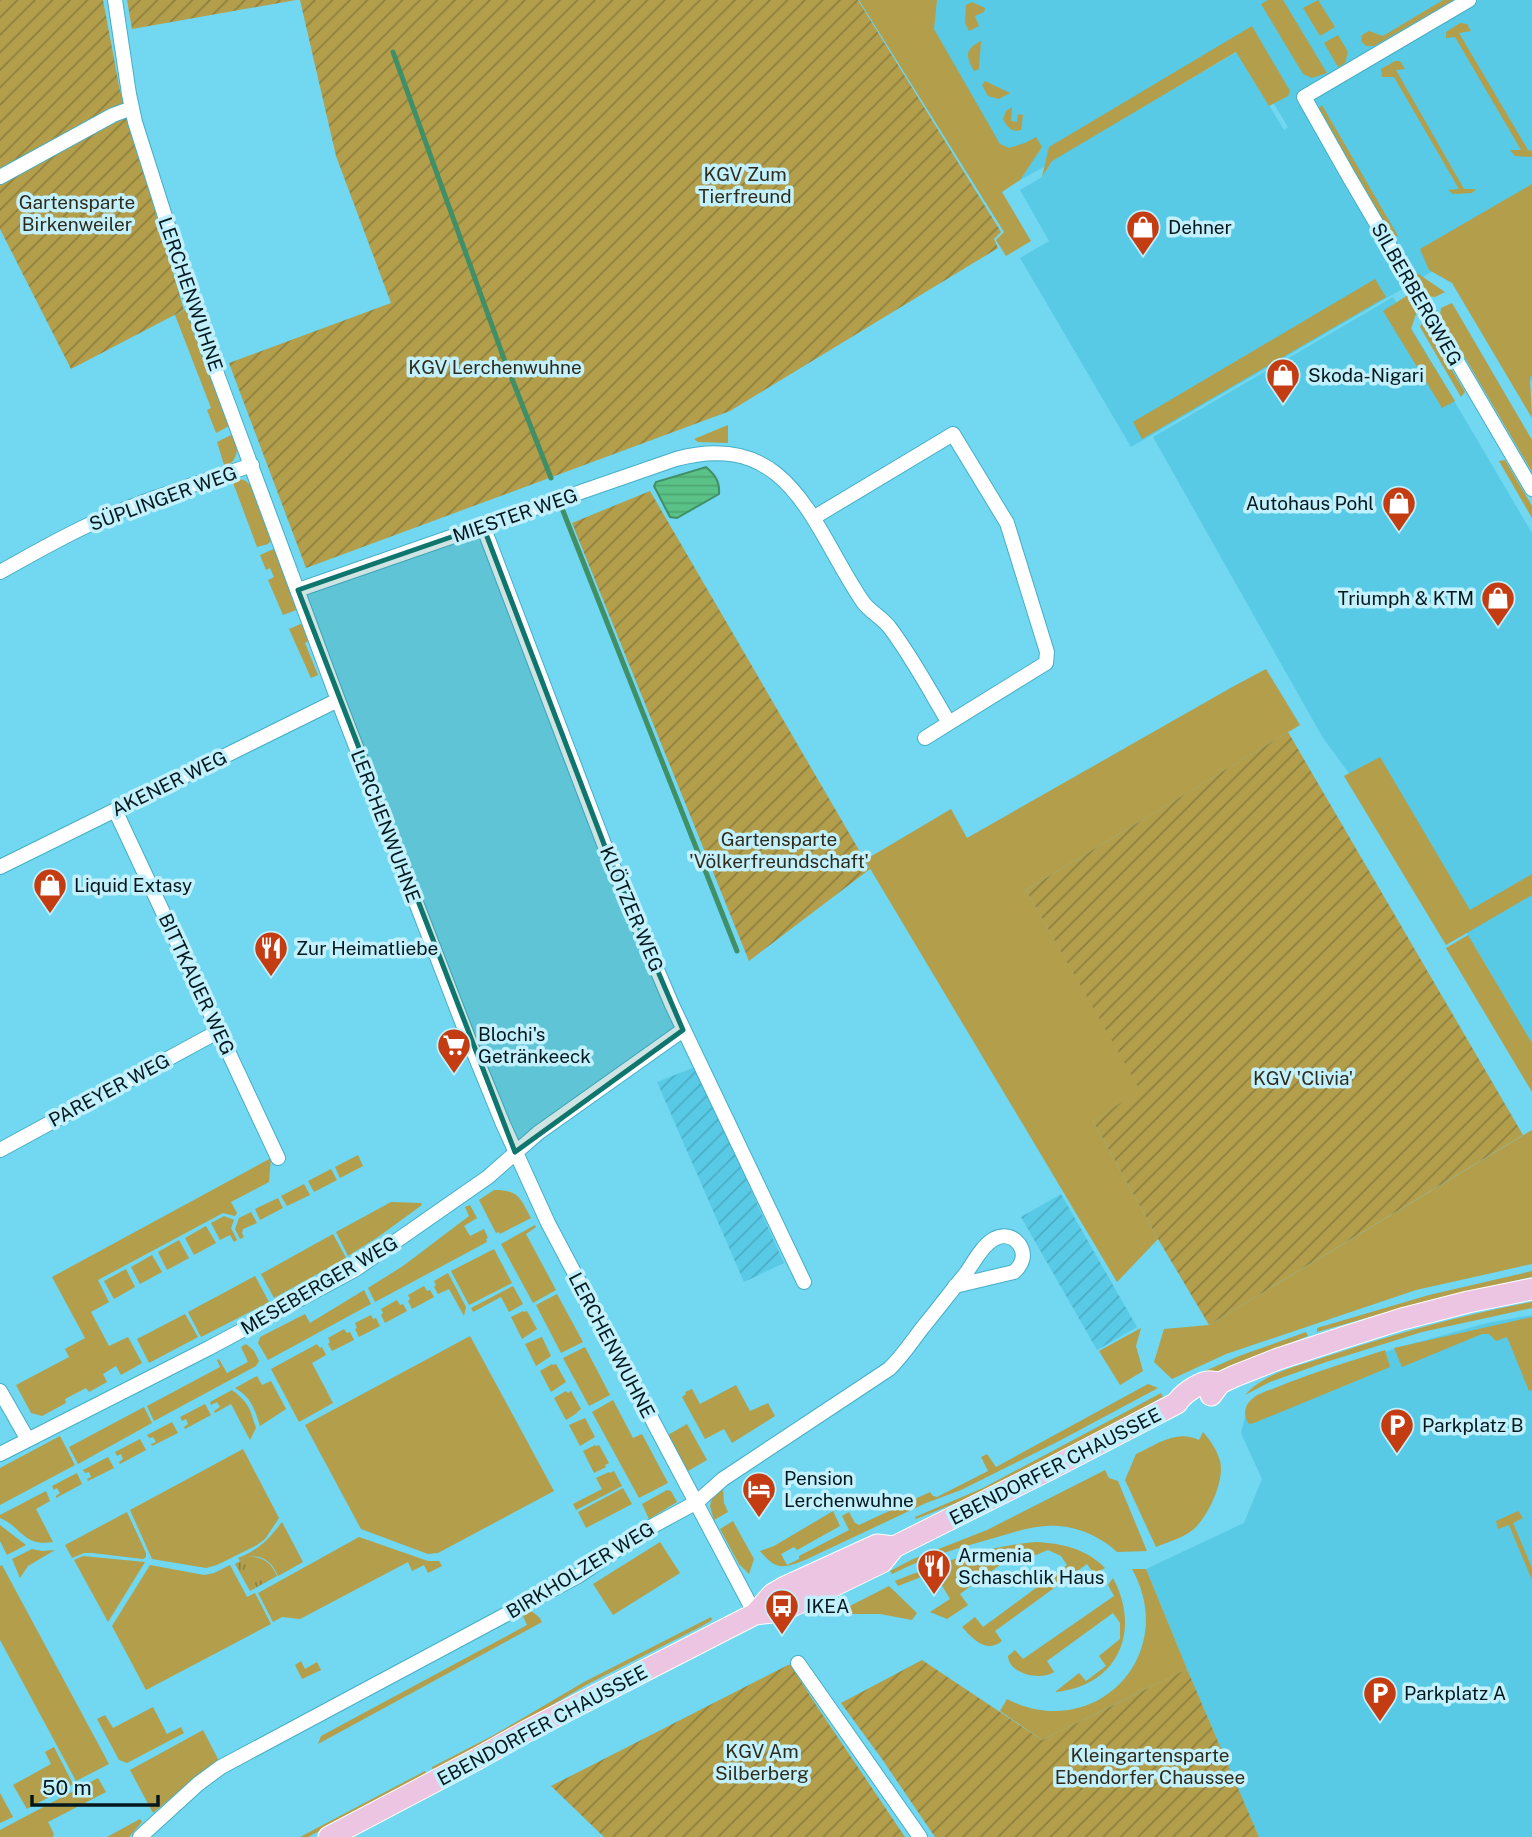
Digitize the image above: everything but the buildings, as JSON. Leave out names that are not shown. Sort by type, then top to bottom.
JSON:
[{"type":"main road","name":"EBENDORFER CHAUSSEE","points":[[329,1837],[755,1614],[782,1611],[882,1562],[894,1547],[1177,1404],[1189,1406],[1211,1395],[1220,1383],[1278,1359],[1402,1319],[1532,1289]]},
{"type":"street","name":"LERCHENWUHNE","points":[[115,0],[132,108],[196,316],[338,700],[469,1041],[515,1152],[554,1235],[755,1614]]},
{"type":"street","name":"SILBERBERGWEG","points":[[1469,0],[1304,97],[1532,489]]},
{"type":"street","points":[[0,177],[113,115],[132,108]]},
{"type":"street","points":[[925,738],[1043,666],[1048,658],[1007,523],[953,434],[813,518],[863,601],[891,629],[949,723]]},
{"type":"street","name":"MIESTER WEG","points":[[298,590],[676,459],[706,453],[734,454],[760,464],[783,478],[813,518]]},
{"type":"street","name":"SÜPLINGER WEG","points":[[0,572],[79,529],[109,516],[252,465]]},
{"type":"street","name":"KLÖTZER WEG","points":[[483,526],[607,852],[683,1030],[804,1282]]},
{"type":"street","name":"AKENER WEG","points":[[0,867],[338,700]]},
{"type":"street","name":"BITTKAUER WEG","points":[[115,810],[278,1158]]},
{"type":"street","name":"MESEBERGER WEG","points":[[0,1454],[209,1348],[356,1269],[488,1177],[538,1133],[683,1030]]},
{"type":"street","name":"PAREYER WEG","points":[[0,1150],[219,1031]]},
{"type":"street","name":"BIRKHOLZER WEG","points":[[140,1837],[198,1784],[221,1767],[578,1576],[649,1528],[697,1502],[723,1479],[886,1372],[900,1358],[955,1286],[993,1240],[1008,1237],[1016,1240],[1023,1251],[1023,1260],[1014,1272],[955,1286]]},
{"type":"street","points":[[0,1391],[28,1440]]},
{"type":"street","points":[[799,1663],[920,1837]]},
{"type":"highlighted area","points":[[483,526],[607,852],[683,1030],[515,1152],[298,590]]},
{"type":"shaded area","points":[[859,0],[1532,0],[1532,382],[1480,295],[1445,264],[1131,447],[1020,258],[1049,241],[1020,190],[1042,177],[1051,163],[984,200]],"holes":[[[1240,48],[1288,127],[1284,130],[1237,52],[1165,94]]]},
{"type":"shaded area","points":[[1393,297],[1532,533],[1532,1043],[1468,935],[1323,738],[1153,437]]},
{"type":"shaded area","points":[[706,467],[719,485],[719,494],[677,518],[670,517],[654,486],[656,482]]},
{"type":"shaded area","points":[[695,1067],[784,1263],[744,1282],[657,1082]]},
{"type":"shaded area","points":[[1061,1194],[1137,1327],[1097,1350],[1021,1217]]},
{"type":"shaded area","points":[[1532,1315],[1532,1837],[1259,1837],[1146,1569],[1244,1523],[1262,1479],[1241,1433],[1248,1405],[1278,1387],[1397,1348],[1487,1323]]},
{"type":"green space","name":"Gartensparte Birkenweiler","points":[[0,0],[103,0],[120,91],[184,310],[71,369],[0,229]]},
{"type":"green space","points":[[127,0],[296,0],[132,29]]},
{"type":"green space","points":[[300,0],[858,0],[1001,232],[994,239],[998,248],[730,411],[306,568],[229,363],[391,303],[336,156]]},
{"type":"green space","points":[[859,0],[937,0],[934,29],[1000,144],[1009,148],[1036,137],[1042,147],[1020,180],[1002,192],[1031,241],[1006,256],[996,240],[1004,232]]},
{"type":"green space","points":[[1268,0],[1283,0],[1327,73],[1312,78],[1303,74],[1261,4]]},
{"type":"green space","points":[[1318,0],[1335,27],[1320,36],[1303,8]]},
{"type":"green space","points":[[1443,0],[1454,0],[1374,46],[1366,46],[1361,41],[1362,35],[1369,31],[1383,36]]},
{"type":"green space","points":[[972,2],[985,8],[984,12],[975,16],[979,26],[969,31],[965,23],[966,5]]},
{"type":"green space","points":[[1460,23],[1467,24],[1471,31],[1459,33],[1528,150],[1532,151],[1532,157],[1515,156],[1510,150],[1521,150],[1455,37],[1446,38],[1446,32]]},
{"type":"green space","points":[[1252,26],[1290,91],[1288,96],[1269,106],[1236,52],[1052,161],[1042,177],[1049,147]]},
{"type":"green space","points":[[1338,35],[1348,52],[1345,63],[1338,67],[1324,43]]},
{"type":"green space","points":[[981,41],[979,69],[974,71],[968,54],[972,47]]},
{"type":"green space","points":[[1400,61],[1405,69],[1396,70],[1464,189],[1476,189],[1472,193],[1453,194],[1448,190],[1459,189],[1394,77],[1382,77],[1381,69]]},
{"type":"green space","points":[[985,81],[1010,93],[999,99],[988,96],[982,85]]},
{"type":"green space","points":[[1322,105],[1398,236],[1392,236],[1318,110]]},
{"type":"green space","points":[[1012,107],[1011,121],[1017,122],[1018,114],[1023,115],[1021,130],[1010,129],[1003,119],[1006,111]]},
{"type":"green space","points":[[1532,184],[1532,418],[1452,283],[1429,270],[1420,249]]},
{"type":"green space","points":[[1414,271],[1445,292],[1435,297],[1428,296]]},
{"type":"green space","points":[[1375,279],[1386,297],[1142,439],[1133,422]]},
{"type":"green space","points":[[1408,295],[1417,311],[1411,329],[1455,401],[1442,408],[1383,311]]},
{"type":"green space","points":[[1452,303],[1532,440],[1532,472],[1440,315],[1441,308]]},
{"type":"green space","points":[[187,309],[229,426],[216,433],[207,410],[211,408],[175,315]]},
{"type":"green space","points":[[1423,321],[1465,392],[1461,397],[1420,327]]},
{"type":"green space","points":[[728,425],[728,443],[698,442],[694,439]]},
{"type":"green space","points":[[233,434],[237,453],[225,468],[217,442]]},
{"type":"green space","points":[[1505,460],[1532,506],[1532,518],[1499,461]]},
{"type":"green space","points":[[240,479],[251,486],[273,539],[268,544],[257,547],[232,480]]},
{"type":"green space","name":"Gartensparte 'Völkerfreundschaft'","points":[[650,491],[870,869],[749,961],[572,523]]},
{"type":"green space","points":[[276,548],[299,609],[283,615],[268,580],[274,577],[270,568],[266,570],[260,555]]},
{"type":"green space","points":[[303,623],[310,640],[305,643],[318,675],[311,678],[289,629]]},
{"type":"green space","points":[[1266,669],[1300,725],[1026,890],[1141,1090],[1093,1121],[1158,1239],[1117,1282],[865,860],[951,809],[967,838]]},
{"type":"green space","name":"KGV 'Clivia'","points":[[1288,732],[1523,1135],[1209,1325],[1093,1121],[1140,1090],[1026,890]]},
{"type":"green space","points":[[1380,757],[1470,910],[1532,874],[1532,895],[1446,945],[1344,776]]},
{"type":"green space","points":[[1468,935],[1532,1043],[1532,1092],[1446,948]]},
{"type":"green space","points":[[1532,1130],[1532,1264],[1416,1290],[1226,1354],[1172,1379],[1154,1362],[1164,1329],[1209,1325]]},
{"type":"green space","points":[[358,1155],[363,1166],[340,1178],[335,1167]]},
{"type":"green space","points":[[271,1158],[269,1182],[231,1202],[237,1213],[235,1216],[223,1213],[98,1280],[109,1302],[91,1312],[109,1346],[128,1337],[142,1363],[121,1375],[116,1366],[103,1374],[107,1382],[89,1392],[86,1388],[42,1416],[31,1413],[16,1385],[69,1357],[65,1349],[85,1338],[52,1277]]},
{"type":"green space","points":[[331,1169],[337,1180],[314,1192],[308,1181]]},
{"type":"green space","points":[[304,1184],[310,1195],[287,1206],[281,1196]]},
{"type":"green space","points":[[494,1190],[518,1196],[531,1218],[500,1234],[496,1233],[479,1200]]},
{"type":"green space","points":[[278,1198],[283,1208],[260,1220],[255,1209]]},
{"type":"green space","points":[[391,1202],[422,1205],[348,1256],[336,1232]]},
{"type":"green space","points":[[470,1205],[477,1218],[464,1226],[470,1236],[484,1229],[487,1242],[375,1302],[368,1288],[403,1266],[469,1216],[465,1207]]},
{"type":"green space","points":[[251,1212],[257,1223],[243,1229],[244,1237],[240,1239],[235,1229],[239,1218]]},
{"type":"green space","points":[[224,1216],[234,1220],[231,1228],[237,1240],[234,1242],[230,1235],[220,1240],[211,1223]]},
{"type":"green space","points":[[535,1225],[536,1227],[526,1234],[556,1290],[533,1303],[501,1244]]},
{"type":"green space","points":[[206,1226],[216,1243],[194,1255],[185,1238]]},
{"type":"green space","points":[[333,1234],[346,1258],[274,1298],[261,1274]]},
{"type":"green space","points":[[179,1240],[189,1258],[167,1270],[158,1252]]},
{"type":"green space","points":[[494,1249],[512,1283],[469,1305],[451,1271]]},
{"type":"green space","points":[[152,1255],[162,1272],[140,1284],[131,1267]]},
{"type":"green space","points":[[126,1269],[135,1287],[114,1299],[104,1281]]},
{"type":"green space","points":[[1532,1271],[1532,1277],[1430,1300],[1317,1332],[1317,1328],[1429,1295]]},
{"type":"green space","points":[[448,1273],[466,1307],[464,1316],[449,1289],[438,1294],[434,1287],[434,1281]]},
{"type":"green space","points":[[255,1276],[269,1302],[201,1337],[188,1312]]},
{"type":"green space","points":[[424,1286],[434,1297],[412,1309],[408,1295]]},
{"type":"green space","points":[[513,1286],[523,1304],[509,1312],[501,1297],[473,1312],[471,1308]]},
{"type":"green space","points":[[364,1290],[371,1304],[268,1360],[258,1343],[260,1337],[305,1314],[310,1323]]},
{"type":"green space","points":[[557,1294],[583,1342],[561,1353],[536,1305]]},
{"type":"green space","points":[[397,1300],[407,1311],[385,1323],[381,1309]]},
{"type":"green space","points":[[1532,1302],[1532,1308],[1422,1332],[1326,1362],[1270,1382],[1245,1395],[1271,1376],[1301,1364],[1426,1326]]},
{"type":"green space","points":[[527,1311],[537,1329],[522,1339],[511,1317]]},
{"type":"green space","points":[[185,1314],[198,1337],[149,1363],[137,1339]]},
{"type":"green space","points":[[371,1315],[380,1326],[359,1337],[355,1323]]},
{"type":"green space","points":[[1532,1317],[1532,1390],[1529,1391],[1507,1337],[1496,1341],[1489,1334],[1482,1334],[1402,1367],[1394,1348]]},
{"type":"green space","points":[[1141,1328],[1136,1346],[1143,1371],[1120,1385],[1099,1351]]},
{"type":"green space","points":[[344,1329],[347,1333],[350,1332],[354,1340],[332,1351],[328,1338]]},
{"type":"green space","points":[[1306,1332],[1308,1336],[1198,1379],[1196,1375],[1239,1356]]},
{"type":"green space","points":[[470,1336],[554,1491],[438,1553],[428,1554],[361,1529],[305,1425]]},
{"type":"green space","points":[[542,1337],[551,1356],[536,1366],[525,1344]]},
{"type":"green space","points":[[246,1344],[254,1351],[259,1361],[256,1366],[154,1421],[147,1406],[220,1367],[217,1360],[219,1359],[227,1373],[248,1362],[241,1347]]},
{"type":"green space","points":[[317,1344],[326,1355],[312,1363],[333,1403],[299,1422],[271,1369]]},
{"type":"green space","points":[[585,1347],[610,1395],[589,1406],[563,1358]]},
{"type":"green space","points":[[1385,1350],[1390,1367],[1254,1423],[1249,1424],[1247,1421],[1247,1406],[1259,1394]]},
{"type":"green space","points":[[556,1364],[566,1382],[551,1392],[540,1371]]},
{"type":"green space","points":[[257,1376],[262,1385],[271,1381],[286,1409],[260,1426],[249,1400],[235,1388]]},
{"type":"green space","points":[[1148,1384],[1158,1388],[961,1490],[926,1503],[805,1560],[785,1566],[775,1565],[760,1551],[774,1546],[833,1511],[840,1526],[797,1550],[794,1547],[781,1554],[787,1565],[849,1530],[842,1516],[849,1512],[859,1525],[930,1492],[937,1497],[988,1471],[981,1457],[987,1454],[996,1467]]},
{"type":"green space","points":[[736,1385],[750,1411],[768,1403],[775,1416],[732,1443],[724,1429],[705,1439],[682,1397],[692,1389],[700,1404]]},
{"type":"green space","points":[[232,1390],[246,1403],[252,1415],[256,1428],[250,1440],[231,1404],[215,1413],[220,1407],[217,1402],[211,1405],[210,1402]]},
{"type":"green space","points":[[571,1391],[581,1409],[566,1420],[554,1398]]},
{"type":"green space","points":[[1161,1393],[1163,1397],[986,1491],[916,1519],[915,1517],[983,1488]]},
{"type":"green space","points":[[613,1400],[633,1438],[642,1434],[668,1483],[639,1498],[592,1412]]},
{"type":"green space","points":[[205,1404],[211,1415],[185,1429],[188,1424],[186,1419],[182,1421],[180,1417]]},
{"type":"green space","points":[[144,1407],[152,1423],[78,1464],[69,1447]]},
{"type":"green space","points":[[585,1418],[595,1437],[580,1446],[569,1425]]},
{"type":"green space","points":[[172,1422],[178,1433],[152,1446],[151,1444],[156,1442],[153,1437],[149,1438],[147,1435]]},
{"type":"green space","points":[[687,1424],[707,1460],[688,1471],[668,1435]]},
{"type":"green space","points":[[1203,1432],[1220,1461],[1220,1478],[1215,1496],[1206,1514],[1192,1531],[1156,1547],[1125,1480],[1136,1454],[1175,1437],[1199,1440]]},
{"type":"green space","points":[[60,1436],[75,1465],[0,1505],[0,1468]]},
{"type":"green space","points":[[140,1439],[146,1450],[120,1464],[123,1459],[121,1454],[117,1456],[115,1452]]},
{"type":"green space","points":[[599,1445],[609,1463],[594,1473],[583,1451]]},
{"type":"green space","points":[[243,1449],[279,1518],[265,1539],[217,1565],[206,1568],[152,1559],[130,1510]]},
{"type":"green space","points":[[108,1457],[114,1468],[88,1481],[91,1477],[89,1472],[85,1473],[83,1470]]},
{"type":"green space","points":[[1105,1470],[1109,1478],[1118,1481],[1147,1551],[1117,1552],[1082,1531],[1042,1526],[942,1553],[892,1574],[890,1571],[987,1530]]},
{"type":"green space","points":[[614,1471],[622,1486],[576,1510],[573,1504],[602,1489],[596,1478]]},
{"type":"green space","points":[[77,1473],[82,1484],[56,1498],[60,1493],[52,1486]]},
{"type":"green space","points":[[623,1488],[632,1504],[586,1528],[578,1512]]},
{"type":"green space","points":[[723,1489],[728,1512],[714,1520],[710,1506],[712,1498]]},
{"type":"green space","points":[[667,1490],[671,1491],[677,1502],[649,1519],[642,1504]]},
{"type":"green space","points":[[46,1491],[50,1501],[36,1509],[53,1542],[35,1542],[0,1518],[0,1515]]},
{"type":"green space","points":[[1518,1511],[1523,1518],[1513,1523],[1532,1568],[1532,1580],[1509,1525],[1498,1529],[1496,1521]]},
{"type":"green space","points":[[127,1512],[146,1557],[143,1559],[84,1553],[72,1558],[65,1545]]},
{"type":"green space","points":[[733,1521],[754,1559],[749,1574],[739,1564],[720,1529]]},
{"type":"green space","points":[[282,1522],[303,1562],[278,1576],[272,1565],[263,1558],[252,1557],[240,1561],[238,1558],[263,1543]]},
{"type":"green space","points":[[0,1525],[26,1545],[7,1555],[0,1541]]},
{"type":"green space","points":[[359,1537],[428,1561],[439,1561],[442,1566],[428,1573],[424,1565],[412,1571],[408,1562],[300,1619],[282,1617],[273,1622],[258,1593]]},
{"type":"green space","points":[[660,1542],[680,1573],[613,1615],[593,1584]]},
{"type":"green space","points":[[1036,1542],[1073,1548],[1098,1561],[1105,1568],[1094,1574],[1087,1564],[995,1631],[1002,1641],[996,1645],[980,1643],[962,1627],[975,1617],[983,1627],[1067,1565],[1061,1556],[1048,1550],[1026,1559],[1019,1551],[960,1594],[968,1605],[947,1619],[930,1612],[950,1599],[934,1572],[898,1586],[895,1581],[964,1556]]},
{"type":"green space","points":[[32,1549],[55,1550],[28,1566],[20,1578],[12,1559]]},
{"type":"green space","points":[[83,1556],[145,1562],[108,1622],[74,1560]]},
{"type":"green space","points":[[247,1557],[265,1561],[277,1576],[250,1591],[235,1564]]},
{"type":"green space","points":[[2,1565],[109,1764],[76,1781],[0,1640]]},
{"type":"green space","points":[[150,1565],[204,1575],[230,1565],[247,1597],[255,1593],[271,1624],[146,1690],[112,1626]]},
{"type":"green space","points":[[1132,1569],[1146,1569],[1187,1669],[1042,1740],[1000,1711],[1007,1699],[1040,1710],[1070,1710],[1098,1700],[1120,1683],[1137,1660],[1145,1632],[1144,1601]]},
{"type":"green space","points":[[1113,1578],[1125,1618],[1124,1636],[1118,1653],[1108,1668],[1076,1688],[1055,1692],[1079,1673],[1086,1681],[1106,1666],[1099,1656],[1120,1639],[1120,1623],[1113,1613],[1047,1661],[1054,1672],[1034,1676],[1014,1667],[1008,1656],[1015,1650],[1023,1659],[1114,1596],[1108,1585]]},
{"type":"green space","points":[[889,1586],[917,1613],[912,1620],[880,1614],[850,1614],[846,1608]]},
{"type":"green space","points":[[530,1610],[542,1622],[318,1744],[321,1736],[527,1625],[522,1614]]},
{"type":"green space","points":[[711,1617],[712,1620],[702,1626],[586,1685],[486,1744],[433,1771],[432,1767],[494,1735],[584,1682]]},
{"type":"green space","name":"Kleingartensparte Ebendorfer Chaussee","points":[[922,1660],[1042,1740],[1187,1669],[1259,1837],[935,1837],[841,1703]]},
{"type":"green space","points":[[301,1661],[305,1669],[317,1662],[321,1670],[302,1679],[295,1665]]},
{"type":"green space","name":"KGV Am Silberberg","points":[[790,1664],[905,1837],[604,1837],[551,1786]]},
{"type":"green space","points":[[153,1707],[167,1734],[181,1727],[184,1733],[127,1763],[119,1760],[97,1719],[105,1715],[113,1728]]},
{"type":"green space","points":[[203,1730],[219,1761],[153,1813],[130,1770]]},
{"type":"green space","points":[[54,1747],[73,1784],[27,1809],[13,1785],[51,1764],[45,1752]]},
{"type":"green space","points":[[425,1771],[427,1774],[308,1837],[300,1837]]},
{"type":"green space","points":[[98,1778],[106,1792],[48,1822],[53,1837],[0,1837],[0,1830]]},
{"type":"green space","points":[[0,1793],[13,1817],[0,1823]]},
{"type":"green space","points":[[140,1819],[142,1822],[129,1837],[107,1837]]},
{"type":"waterway","points":[[393,52],[503,356],[551,478]]},
{"type":"waterway","points":[[563,511],[737,951]]},
{"type":"place","name":"Dehner","points":[[1143,257]]},
{"type":"place","name":"Skoda-Nigari","points":[[1283,405]]},
{"type":"place","name":"Autohaus Pohl","points":[[1399,533]]},
{"type":"place","name":"Triumph & KTM","points":[[1498,628]]},
{"type":"place","name":"Liquid Extasy","points":[[50,915]]},
{"type":"place","name":"Zur Heimatliebe","points":[[271,978]]},
{"type":"place","name":"Blochi's Getränkeeck","points":[[454,1075]]},
{"type":"place","name":"Parkplatz B","points":[[1397,1455]]},
{"type":"place","name":"Pension Lerchenwuhne","points":[[759,1519]]},
{"type":"place","name":"Armenia Schaschlik Haus","points":[[934,1596]]},
{"type":"place","name":"IKEA","points":[[782,1636]]},
{"type":"place","name":"Parkplatz A","points":[[1380,1723]]},
{"type":"park label","name":"KGV Zum Tierfreund","points":[[745,185]]},
{"type":"park label","name":"KGV Lerchenwuhne","points":[[495,367]]}]
